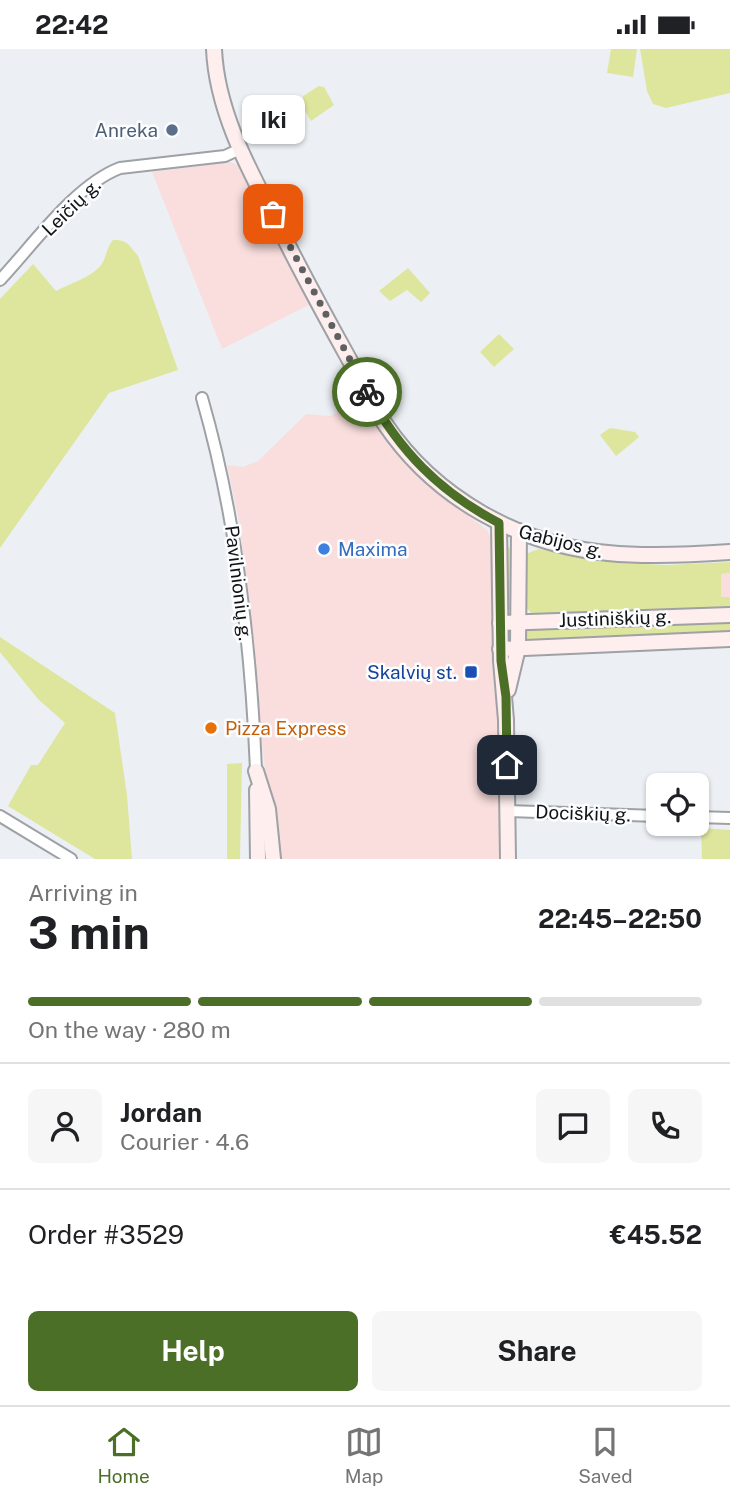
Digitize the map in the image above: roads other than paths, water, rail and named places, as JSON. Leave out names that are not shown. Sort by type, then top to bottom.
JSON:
[{"type":"street","name":"Gabijos g.","points":[[214,49],[220,91],[240,149],[311,289],[385,423],[406,451],[440,485],[499,523],[538,538],[606,553],[648,555],[730,552]]},
{"type":"street","name":"Leičių g.","points":[[0,280],[89,184],[110,171],[225,156],[240,149]]},
{"type":"street","name":"Pavilnionių g.","points":[[202,398],[224,479],[242,585],[256,771],[258,859]]},
{"type":"street","points":[[499,523],[500,649],[506,697],[508,859]]},
{"type":"street","points":[[506,697],[518,648],[519,531]]},
{"type":"street","name":"Justiniškių g.","points":[[500,623],[730,615]]},
{"type":"street","name":"Justiniškių g.","points":[[500,649],[730,639]]},
{"type":"street","name":"Pavilnionių g.","points":[[256,771],[268,809],[273,859]]},
{"type":"street","name":"Dociškių g.","points":[[507,811],[646,816]]},
{"type":"street","points":[[0,816],[71,859]]},
{"type":"street","points":[[709,817],[730,818]]},
{"type":"place","name":"Anreka","points":[[172,130]]},
{"type":"place","name":"Iki","points":[[273,214]]},
{"type":"place","name":"Maxima","points":[[324,549]]},
{"type":"place","name":"Skalvių st.","points":[[471,672]]},
{"type":"place","name":"Pizza Express","points":[[211,728]]}]
